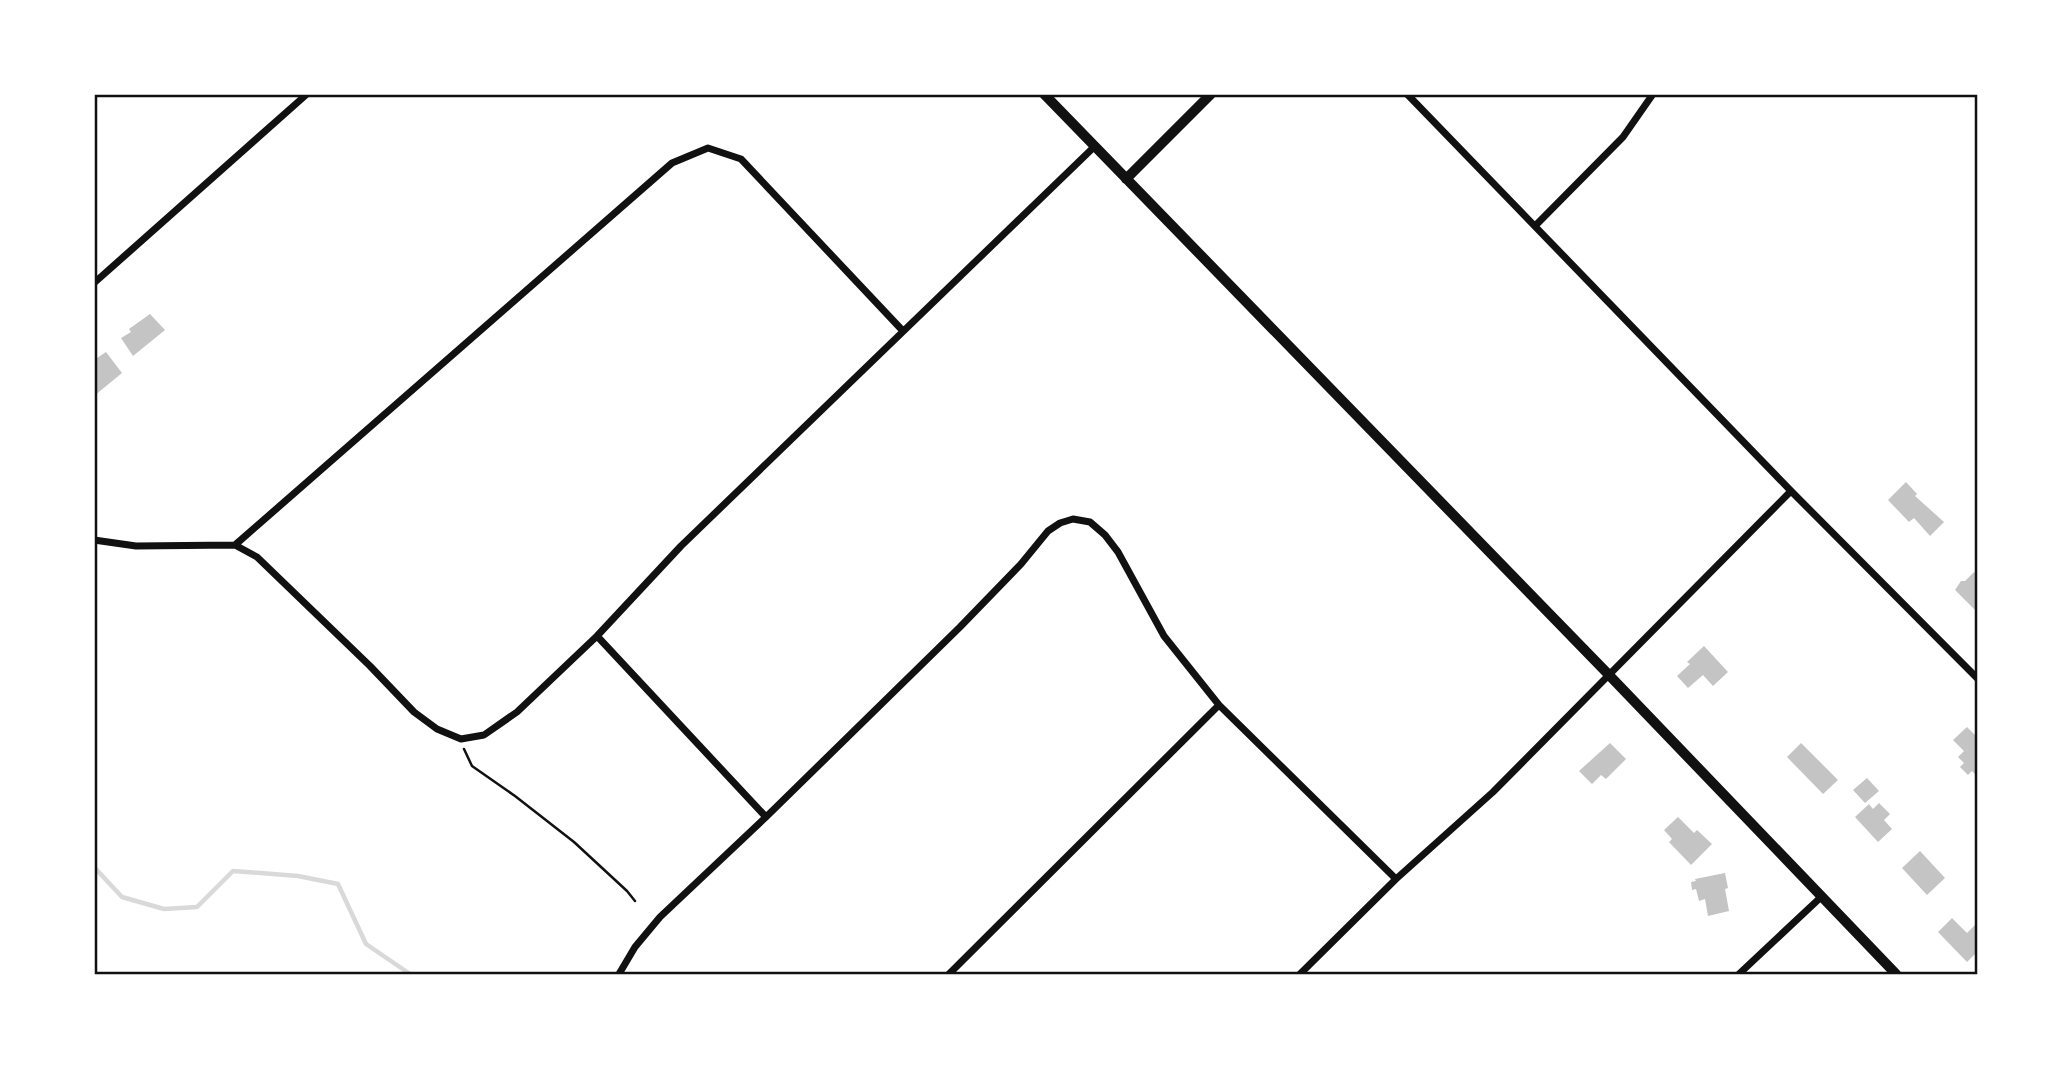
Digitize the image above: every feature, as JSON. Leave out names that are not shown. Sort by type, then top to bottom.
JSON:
[{"type":"street","points":[[94,283],[307,94]]},
{"type":"street","points":[[1044,94],[1609,675],[1896,975]]},
{"type":"street","points":[[1126,179],[1211,94]]},
{"type":"street","points":[[1407,94],[1791,491],[1976,674]]},
{"type":"street","points":[[1535,226],[1623,137],[1653,94]]},
{"type":"street","points":[[94,540],[136,546],[235,545],[257,557],[414,712],[437,729],[461,739],[484,734],[517,712],[597,636],[681,547],[1094,147]]},
{"type":"street","points":[[235,545],[671,163],[708,148],[741,159],[903,331]]},
{"type":"street","points":[[1300,975],[1396,879],[1493,792],[1791,491]]},
{"type":"street","points":[[619,975],[635,947],[660,917],[960,627],[1021,564],[1048,531],[1073,519],[1090,522],[1105,535],[1118,552],[1164,636],[1219,705],[1396,879]]},
{"type":"street","points":[[597,636],[766,817]]},
{"type":"street","points":[[949,975],[1219,705]]},
{"type":"street","points":[[1739,975],[1820,898]]},
{"type":"path","points":[[461,739],[472,766],[575,842],[635,901]]},
{"type":"building","points":[[150,314],[165,330],[133,356],[121,338]]},
{"type":"building","points":[[106,352],[122,373],[94,396],[94,360]]},
{"type":"building","points":[[1906,482],[1917,494],[1915,496],[1944,522],[1930,536],[1914,518],[1909,522],[1888,500]]},
{"type":"building","points":[[1974,572],[1978,576],[1978,613],[1955,590],[1961,581],[1965,581]]},
{"type":"building","points":[[1704,646],[1728,672],[1713,686],[1703,675],[1688,688],[1677,676]]},
{"type":"building","points":[[1967,727],[1978,738],[1978,777],[1972,771],[1968,775],[1960,767],[1964,763],[1958,757],[1964,751],[1953,740]]},
{"type":"building","points":[[1610,743],[1626,759],[1606,779],[1601,775],[1592,784],[1579,771]]},
{"type":"building","points":[[1801,743],[1838,780],[1823,794],[1787,757]]},
{"type":"building","points":[[1867,778],[1879,791],[1865,803],[1853,790]]},
{"type":"building","points":[[1879,803],[1890,814],[1884,820],[1892,829],[1878,842],[1855,817],[1869,804],[1873,809]]},
{"type":"building","points":[[1678,817],[1694,833],[1697,830],[1712,844],[1691,865],[1669,842],[1672,839],[1664,830]]},
{"type":"building","points":[[1920,851],[1945,878],[1927,895],[1902,868]]},
{"type":"building","points":[[1725,873],[1729,911],[1708,916],[1705,899],[1699,901],[1696,889],[1692,890],[1691,882]]},
{"type":"building","points":[[1952,918],[1967,933],[1975,925],[1978,927],[1978,951],[1967,962],[1938,932]]},
{"type":"waterway","points":[[94,867],[122,897],[164,909],[197,907],[233,871],[298,876],[338,884],[366,944],[410,974]]}]
